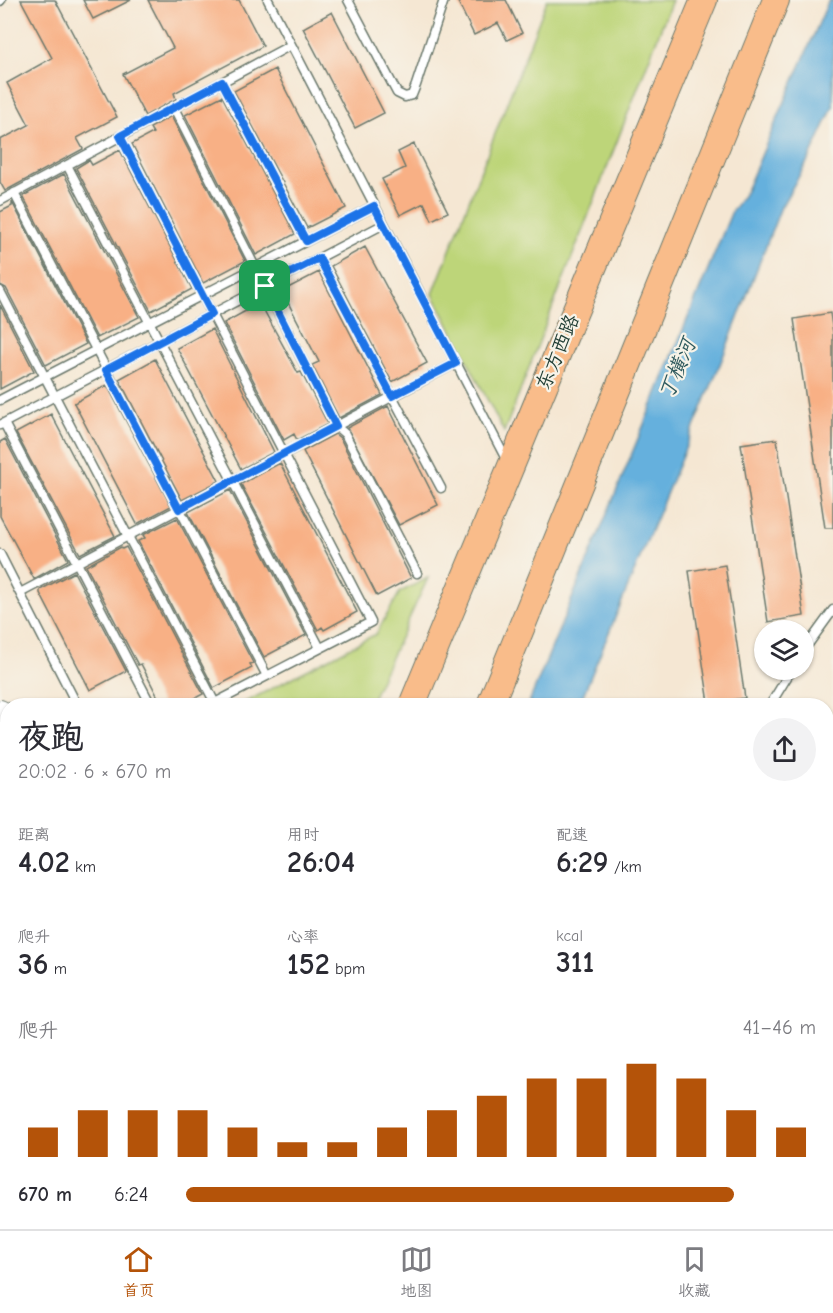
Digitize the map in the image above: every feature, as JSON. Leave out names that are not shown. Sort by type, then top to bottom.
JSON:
[{"type":"main road","name":"东方西路","points":[[415,698],[509,466],[704,0]]},
{"type":"main road","points":[[492,698],[776,0]]},
{"type":"lane","points":[[268,0],[509,466]]},
{"type":"lane","points":[[348,0],[397,93],[405,97],[412,95],[444,0]]},
{"type":"lane","points":[[0,201],[291,45]]},
{"type":"lane","points":[[222,82],[306,241]]},
{"type":"lane","points":[[174,108],[336,426],[345,434],[417,573]]},
{"type":"lane","points":[[120,136],[371,622],[225,698]]},
{"type":"lane","points":[[67,165],[320,648]]},
{"type":"lane","points":[[14,193],[267,676]]},
{"type":"lane","points":[[0,400],[374,206]]},
{"type":"lane","points":[[146,698],[77,562],[2,424],[384,224]]},
{"type":"lane","points":[[319,258],[441,488]]},
{"type":"lane","points":[[0,291],[210,698]]},
{"type":"lane","points":[[20,593],[456,363]]},
{"type":"lane","points":[[0,554],[73,698]]},
{"type":"lane","points":[[814,636],[833,610]]},
{"type":"lane","points":[[774,698],[785,680]]},
{"type":"green space","points":[[547,0],[672,0],[504,432],[433,294]]},
{"type":"green space","points":[[428,578],[372,698],[253,698],[376,634],[400,592]]},
{"type":"water","name":"丁横河","points":[[829,0],[833,0],[833,107],[810,157],[781,207],[721,362],[582,698],[531,698],[732,211],[745,193]]},
{"type":"building","points":[[21,0],[55,0],[117,117],[77,138],[83,149],[5,191],[0,182],[0,140],[29,125],[7,83],[52,58]]},
{"type":"building","points":[[83,0],[131,0],[93,19]]},
{"type":"building","points":[[148,0],[239,0],[263,46],[174,93],[176,99],[145,116],[123,74],[173,48]]},
{"type":"building","points":[[457,0],[506,0],[522,33],[507,40],[498,23],[474,35]]},
{"type":"building","points":[[332,12],[384,113],[355,128],[303,28]]},
{"type":"building","points":[[275,69],[346,208],[307,228],[234,91]]},
{"type":"building","points":[[222,96],[295,234],[256,255],[185,115]]},
{"type":"building","points":[[171,116],[245,261],[203,283],[132,144],[153,133],[150,128]]},
{"type":"building","points":[[414,144],[448,212],[432,220],[424,203],[400,215],[382,179],[405,168],[398,152]]},
{"type":"building","points":[[120,150],[192,289],[151,311],[76,168],[89,160],[92,165]]},
{"type":"building","points":[[64,174],[139,317],[97,338],[23,196]]},
{"type":"building","points":[[12,202],[86,344],[46,365],[6,288],[0,285],[0,212],[12,206]]},
{"type":"building","points":[[365,247],[427,363],[392,382],[331,266]]},
{"type":"building","points":[[319,272],[382,395],[339,418],[312,365],[319,362],[282,291]]},
{"type":"building","points":[[260,303],[298,373],[301,372],[328,424],[297,440],[294,434],[284,440],[224,323]]},
{"type":"building","points":[[0,305],[34,371],[0,389]]},
{"type":"building","points":[[830,313],[833,333],[833,528],[825,528],[794,319]]},
{"type":"building","points":[[212,329],[274,452],[241,469],[177,348]]},
{"type":"building","points":[[155,359],[219,481],[182,500],[119,379]]},
{"type":"building","points":[[107,385],[171,506],[137,524],[74,403]]},
{"type":"building","points":[[388,406],[438,505],[399,525],[347,428]]},
{"type":"building","points":[[51,414],[115,536],[80,554],[16,433]]},
{"type":"building","points":[[335,434],[340,438],[411,578],[377,596],[303,451]]},
{"type":"building","points":[[5,439],[68,560],[34,579],[0,516],[0,442]]},
{"type":"building","points":[[777,439],[804,616],[768,620],[741,444]]},
{"type":"building","points":[[280,463],[357,612],[324,630],[322,627],[318,630],[241,484]]},
{"type":"building","points":[[230,490],[306,635],[264,657],[188,512]]},
{"type":"building","points":[[177,518],[253,663],[250,664],[252,668],[214,688],[138,541],[145,538],[143,535]]},
{"type":"building","points":[[121,547],[122,549],[126,547],[203,694],[195,698],[158,698],[141,664],[138,665],[86,566]]},
{"type":"building","points":[[725,565],[745,698],[708,698],[689,571]]},
{"type":"building","points":[[74,572],[126,671],[90,690],[40,593],[40,590]]},
{"type":"route","points":[[222,82],[306,241],[374,206],[456,363],[392,396],[319,258],[265,286],[336,426],[179,509],[106,370],[212,314],[120,136],[222,82]]}]
